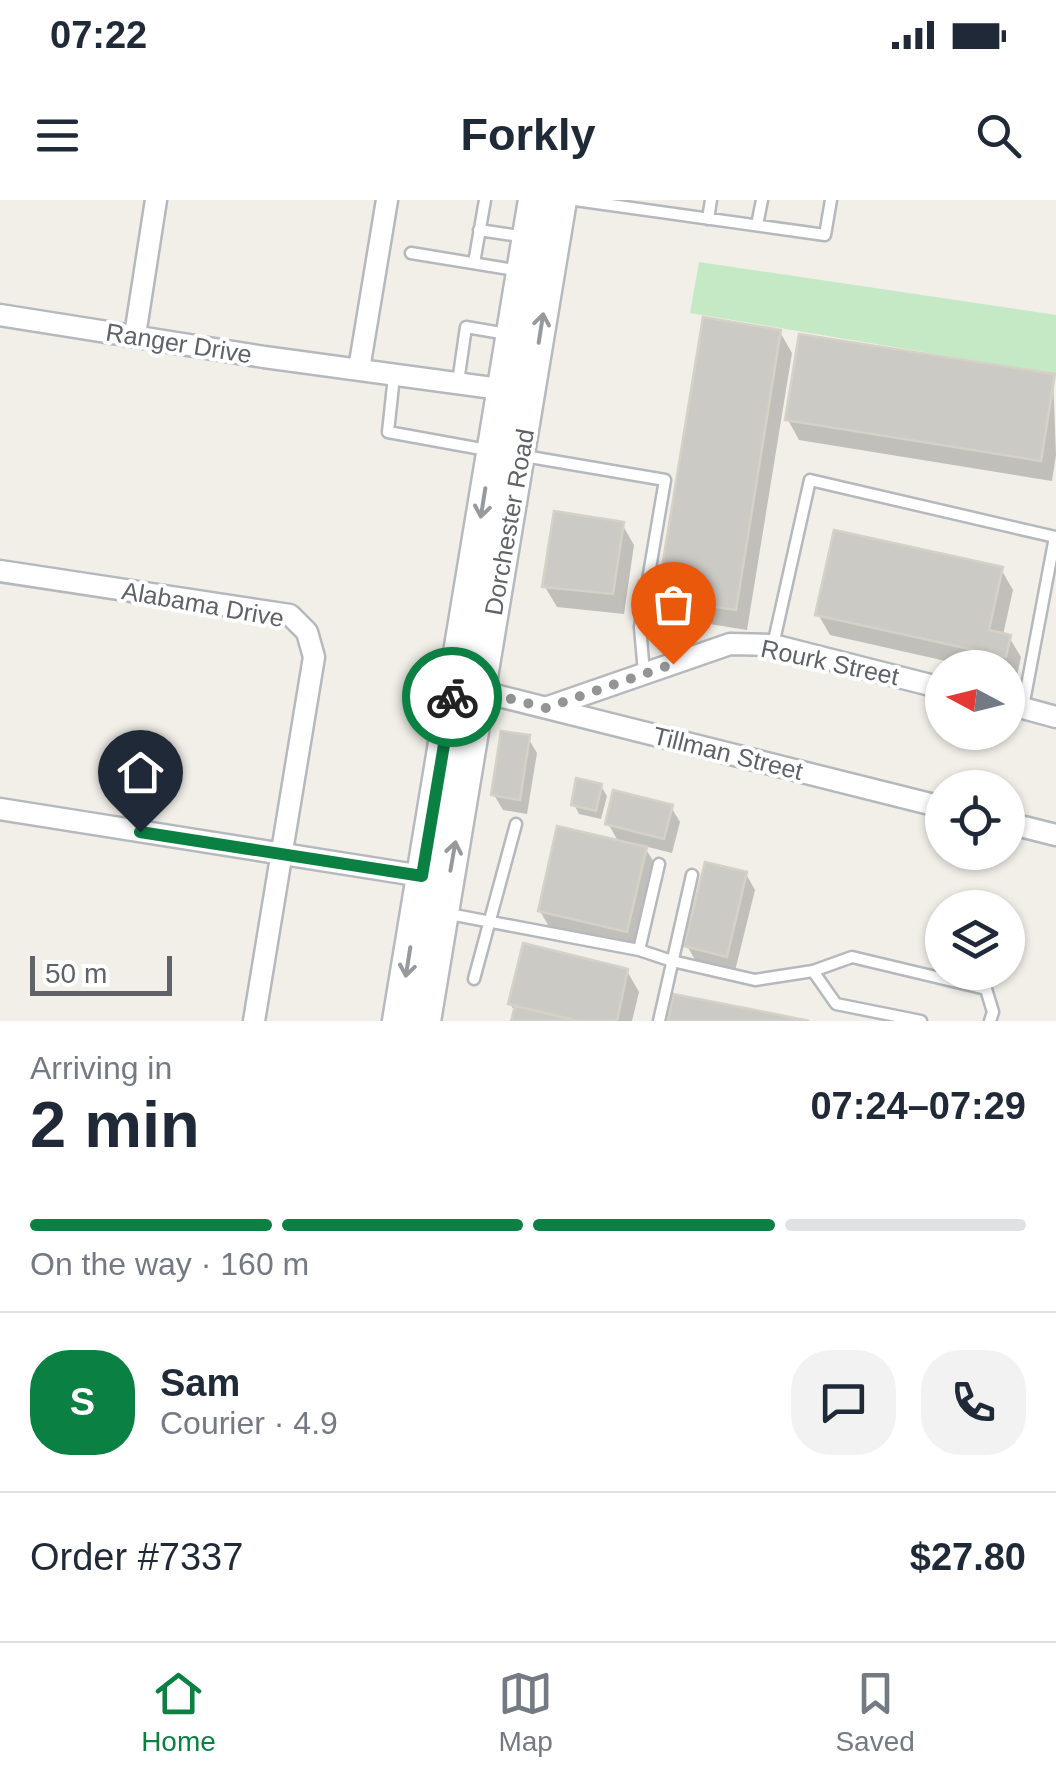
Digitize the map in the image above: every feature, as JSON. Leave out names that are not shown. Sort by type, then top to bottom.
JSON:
[{"type":"main road","name":"Dorchester Road","points":[[516,391],[511,334],[534,200]]},
{"type":"main road","name":"Dorchester Road","points":[[425,1021],[443,913],[468,688],[516,391],[561,200]]},
{"type":"main road","name":"Dorchester Road","points":[[398,1021],[422,876],[468,688]]},
{"type":"street","points":[[135,335],[156,200]]},
{"type":"street","points":[[359,369],[387,200]]},
{"type":"street","name":"Ranger Drive","points":[[0,315],[516,391]]},
{"type":"street","name":"Alabama Drive","points":[[0,571],[290,615],[307,632],[314,657],[254,1021]]},
{"type":"street","name":"Rourk Street","points":[[546,708],[730,644],[773,644],[925,684]]},
{"type":"street","name":"Tillman Street","points":[[468,688],[925,803]]},
{"type":"street","points":[[1025,709],[1056,717]]},
{"type":"street","points":[[0,810],[422,876]]},
{"type":"street","points":[[1025,827],[1056,835]]},
{"type":"lane","points":[[474,263],[484,200]]},
{"type":"lane","points":[[574,200],[825,235],[831,200]]},
{"type":"lane","points":[[708,218],[711,200]]},
{"type":"lane","points":[[757,226],[762,200]]},
{"type":"lane","points":[[479,230],[527,238]]},
{"type":"lane","points":[[411,252],[522,271]]},
{"type":"lane","points":[[458,384],[466,326],[511,334]]},
{"type":"lane","points":[[394,374],[388,432],[665,480],[640,628],[644,674]]},
{"type":"lane","points":[[773,644],[810,480],[1055,537],[1025,664]]},
{"type":"lane","points":[[474,980],[516,824]]},
{"type":"lane","points":[[638,950],[659,864]]},
{"type":"lane","points":[[658,1021],[692,876]]},
{"type":"lane","points":[[443,913],[638,950],[672,962],[756,980],[814,970],[852,957],[986,989],[993,1012],[990,1021]]},
{"type":"lane","points":[[814,970],[836,1004],[921,1021]]},
{"type":"green space","points":[[699,262],[1056,315],[1056,374],[690,313]]},
{"type":"building","points":[[703,317],[781,330],[736,610],[657,598]]},
{"type":"building","points":[[799,334],[1055,374],[1041,461],[785,420]]},
{"type":"building","points":[[554,511],[624,522],[613,594],[542,587]]},
{"type":"building","points":[[834,530],[1003,567],[989,630],[1011,635],[1008,650],[974,650],[815,615]]},
{"type":"building","points":[[501,731],[530,735],[520,800],[491,795]]},
{"type":"building","points":[[576,778],[602,784],[596,811],[571,805]]},
{"type":"building","points":[[613,790],[673,805],[664,839],[605,824]]},
{"type":"building","points":[[557,826],[647,847],[627,932],[538,911]]},
{"type":"building","points":[[705,862],[747,872],[727,957],[684,946]]},
{"type":"building","points":[[523,943],[628,969],[617,1021],[578,1021],[508,1004]]},
{"type":"building","points":[[673,994],[775,1014],[809,1021],[668,1021]]},
{"type":"building","points":[[515,1006],[571,1019],[571,1021],[511,1021]]},
{"type":"way so far","points":[[452,697],[454,684],[546,708],[673,664]]},
{"type":"route","points":[[140,832],[422,876],[452,697]]}]
